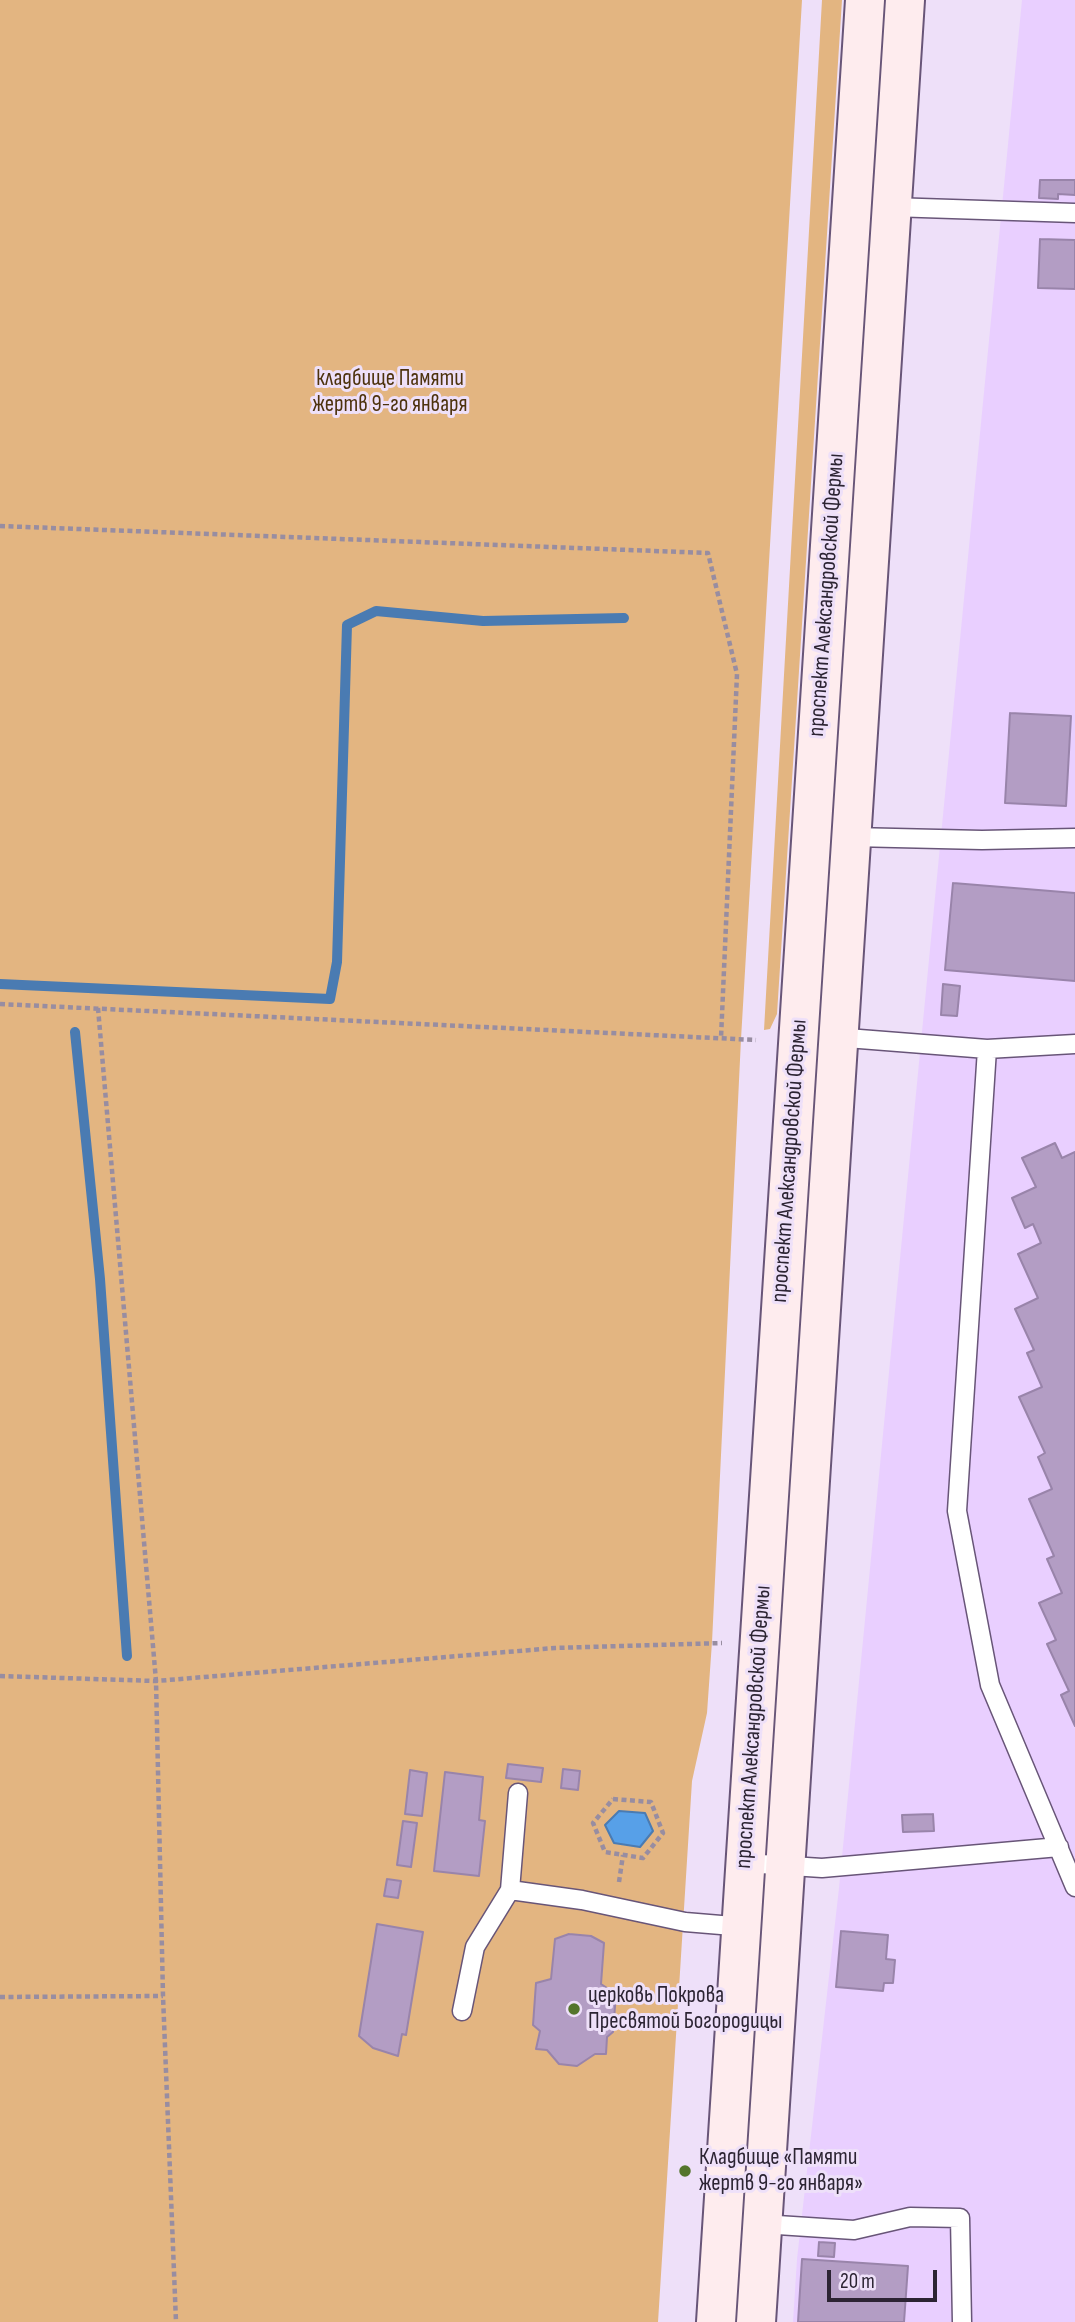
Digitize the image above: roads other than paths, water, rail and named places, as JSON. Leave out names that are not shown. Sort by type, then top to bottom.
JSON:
[{"type":"main road","name":"проспект Александровской Фермы","points":[[716,2322],[865,0]]},
{"type":"main road","name":"проспект Александровской Фермы","points":[[756,2322],[905,0]]},
{"type":"lane","points":[[891,207],[1075,213]]},
{"type":"lane","points":[[852,836],[982,840],[1075,838]]},
{"type":"lane","points":[[799,1034],[987,1049],[1075,1044]]},
{"type":"lane","points":[[987,1049],[957,1511],[990,1685],[1075,1887]]},
{"type":"lane","points":[[462,2011],[475,1947],[510,1890],[518,1793]]},
{"type":"lane","points":[[745,1864],[822,1868],[1059,1847]]},
{"type":"lane","points":[[510,1890],[582,1900],[685,1922],[780,1929]]},
{"type":"lane","points":[[762,2224],[854,2230],[910,2217],[960,2218],[962,2322]]},
{"type":"water","points":[[619,1811],[645,1813],[653,1831],[640,1847],[614,1843],[605,1825]]},
{"type":"waterway","points":[[0,984],[330,999],[337,962],[347,625],[376,611],[483,621],[624,618]]},
{"type":"waterway","points":[[75,1032],[100,1279],[127,1656]]},
{"type":"place","name":"церковь Покрова Пресвятой Богородицы","points":[[574,2009]]},
{"type":"place","name":"Кладбище «Памяти жертв 9-го января»","points":[[685,2171]]},
{"type":"park label","name":"кладбище Памяти жертв 9-го января","points":[[390,392]]}]
